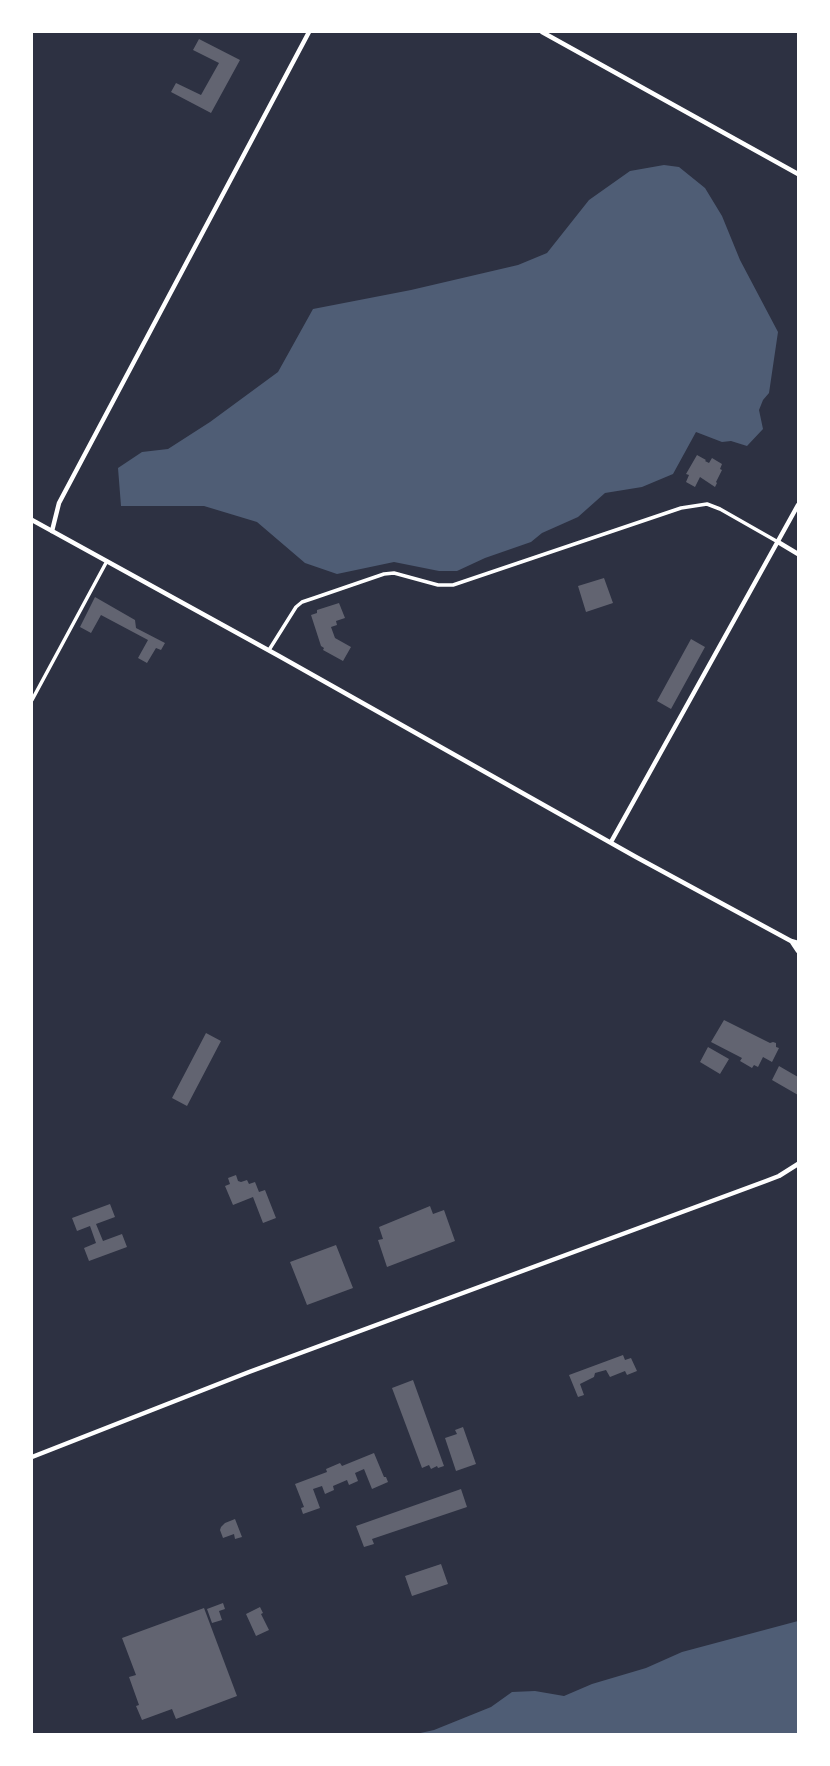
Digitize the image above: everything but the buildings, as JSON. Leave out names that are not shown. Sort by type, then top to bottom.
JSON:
[{"type":"main road","points":[[52,531],[59,503],[309,32]]},
{"type":"main road","points":[[542,32],[799,174]]},
{"type":"main road","points":[[611,842],[799,505]]},
{"type":"main road","points":[[32,520],[611,842],[799,943]]},
{"type":"main road","points":[[778,542],[799,554]]},
{"type":"main road","points":[[791,941],[799,951]]},
{"type":"main road","points":[[32,1457],[249,1372],[766,1181],[799,1164]]},
{"type":"street","points":[[269,650],[296,607],[302,602],[384,574],[394,573],[438,585],[453,585],[681,508],[707,505],[720,509],[778,542]]},
{"type":"street","points":[[32,700],[107,562]]},
{"type":"water","points":[[664,165],[679,167],[705,188],[722,216],[740,260],[778,332],[769,393],[759,410],[763,429],[747,446],[731,441],[722,442],[696,432],[673,474],[642,487],[605,493],[578,517],[542,533],[531,542],[457,571],[439,571],[394,562],[337,574],[305,563],[257,522],[204,506],[121,506],[118,468],[142,452],[168,449],[278,372],[313,309],[518,265],[547,253],[589,200],[630,171]]},
{"type":"water","points":[[798,1621],[798,1734],[416,1734],[434,1730],[491,1707],[512,1692],[535,1691],[564,1696],[592,1684],[646,1668],[682,1652]]}]
